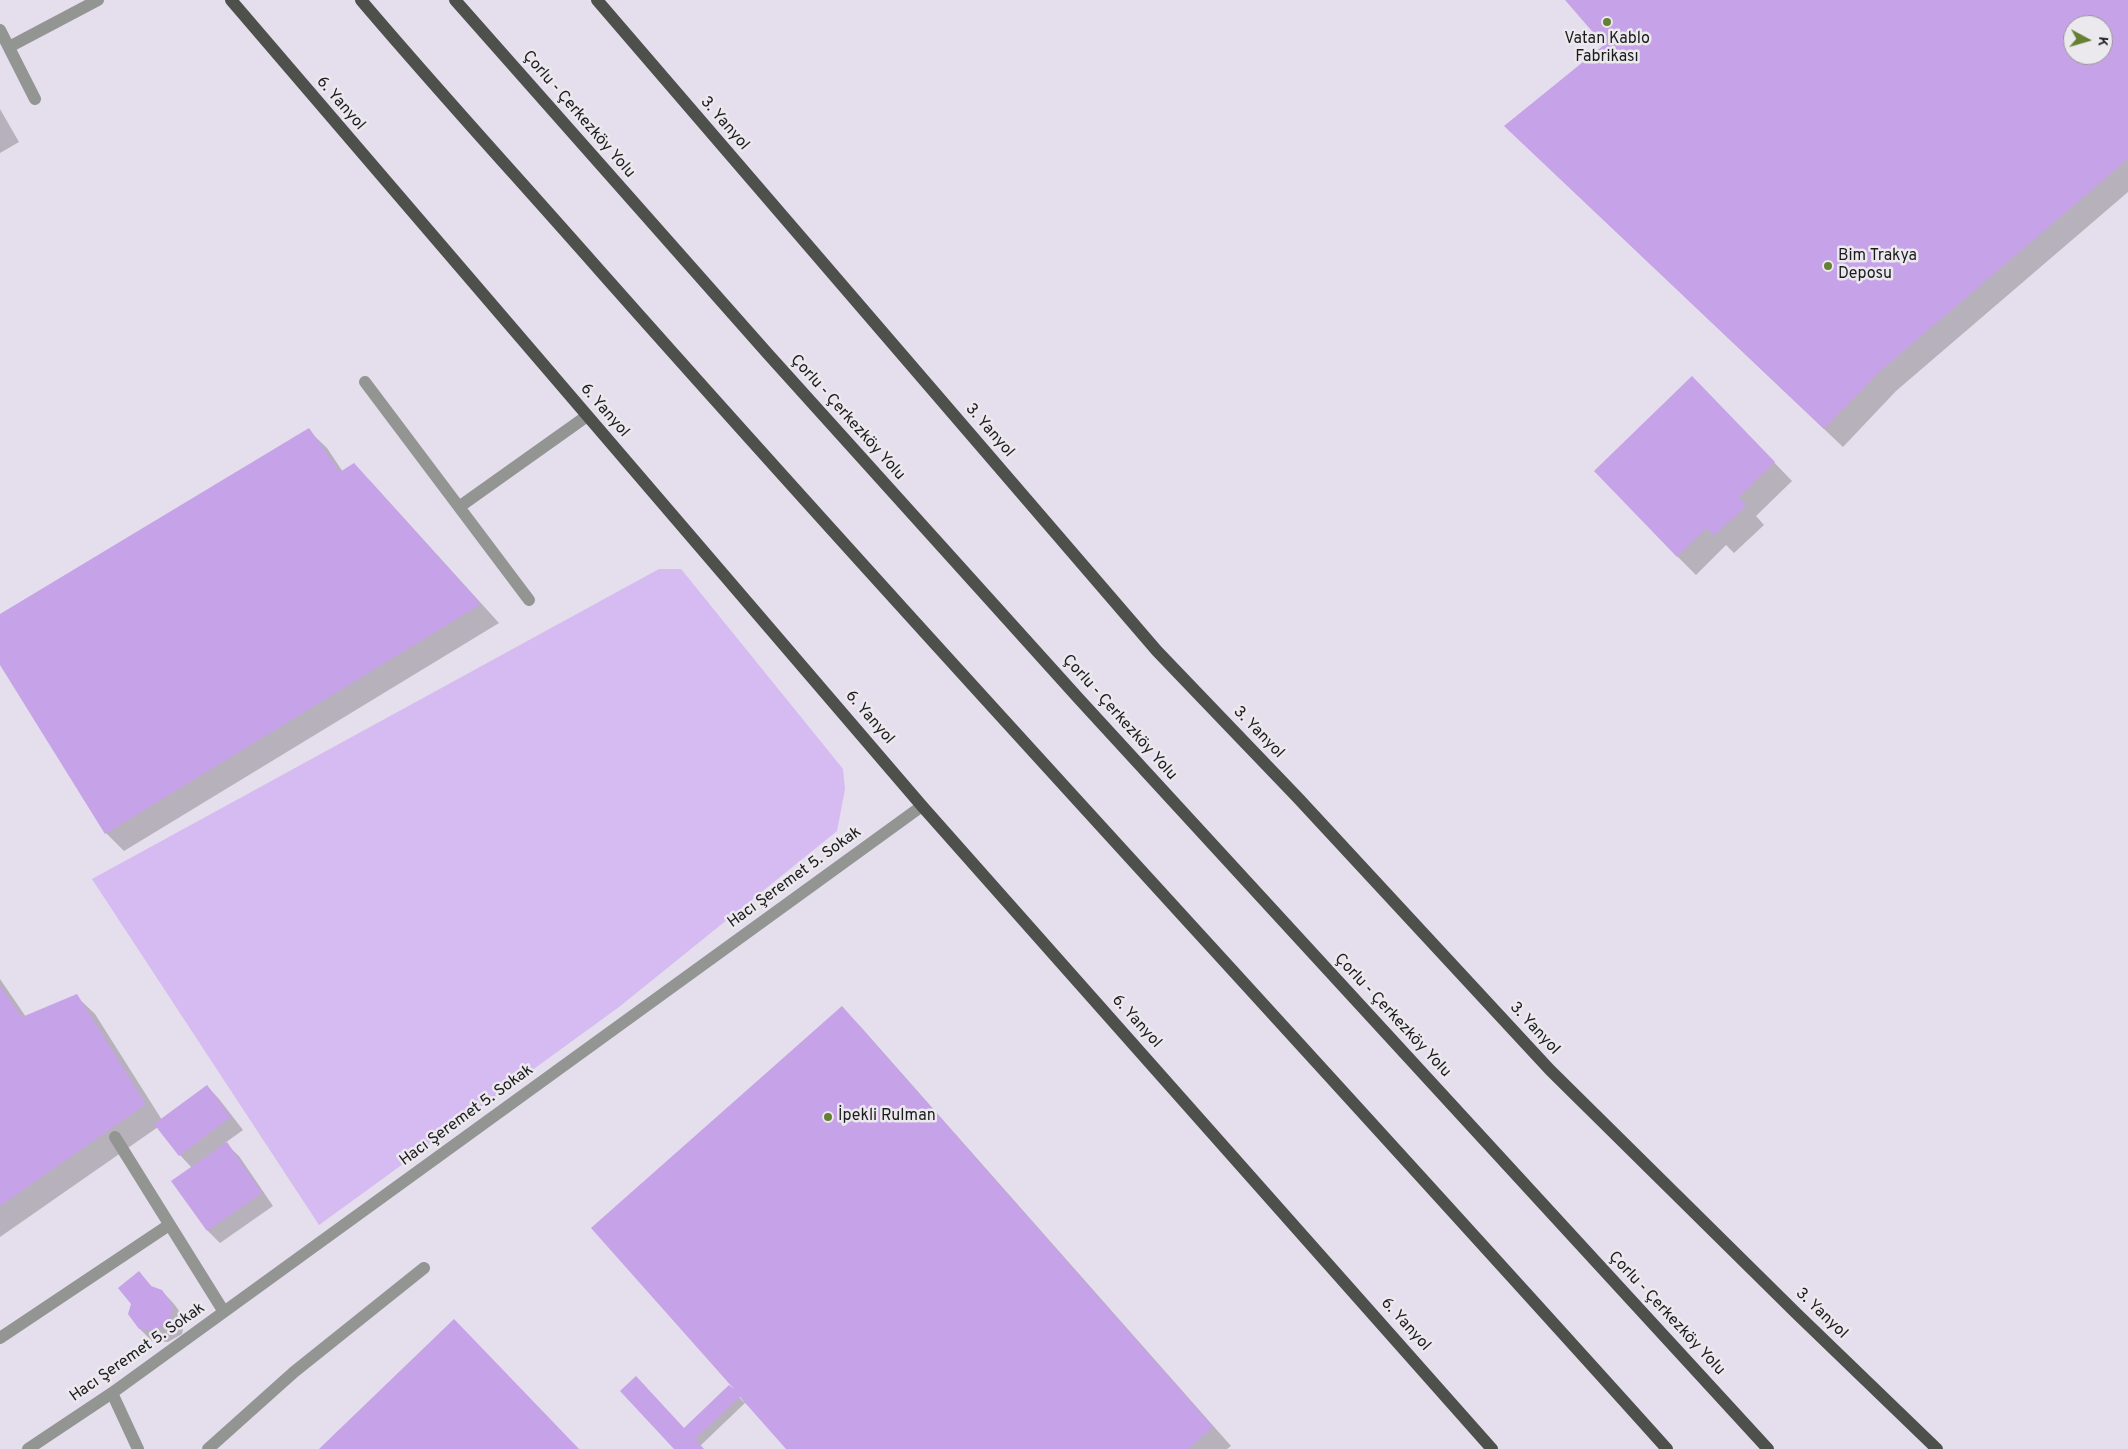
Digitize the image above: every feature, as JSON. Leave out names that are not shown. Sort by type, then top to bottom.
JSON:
[{"type":"main road","name":"6. Yanyol","points":[[230,0],[922,806],[1492,1449]]},
{"type":"main road","points":[[361,0],[729,416],[1022,740],[1403,1156],[1667,1449]]},
{"type":"main road","name":"Çorlu - Çerkezköy Yolu","points":[[455,0],[768,354],[1080,700],[1768,1449]]},
{"type":"main road","name":"3. Yanyol","points":[[597,0],[1157,651],[1298,798],[1550,1070],[1937,1449]]},
{"type":"street","points":[[9,48],[98,0]]},
{"type":"street","points":[[0,30],[35,99]]},
{"type":"street","points":[[365,382],[529,600]]},
{"type":"street","points":[[459,507],[587,416]]},
{"type":"street","name":"Hacı Şeremet 5. Sokak","points":[[28,1449],[112,1393],[922,806]]},
{"type":"street","points":[[115,1137],[224,1312]]},
{"type":"street","points":[[0,1338],[169,1225]]},
{"type":"street","points":[[208,1449],[294,1372],[424,1268]]},
{"type":"street","points":[[112,1393],[138,1449]]},
{"type":"shaded area","points":[[0,0],[2128,0],[2128,1449],[0,1449]]},
{"type":"shaded area","points":[[659,569],[681,569],[843,769],[845,789],[837,831],[619,1007],[319,1225],[92,879]]},
{"type":"building","name":"Bim Trakya Deposu","points":[[1565,0],[2128,0],[2128,159],[1878,373],[1824,429],[1504,126],[1604,45]]},
{"type":"building","points":[[1692,376],[1775,462],[1739,497],[1746,506],[1714,536],[1707,528],[1677,557],[1594,471]]},
{"type":"building","points":[[309,428],[340,472],[354,463],[481,604],[105,834],[0,665],[0,614]]},
{"type":"building","points":[[0,986],[22,1017],[77,994],[146,1104],[0,1206]]},
{"type":"building","name":"İpekli Rulman","points":[[842,1006],[1213,1427],[1188,1449],[786,1449],[740,1397],[695,1439],[704,1449],[674,1449],[620,1391],[636,1376],[684,1428],[729,1385],[734,1389],[591,1228]]},
{"type":"building","points":[[207,1085],[231,1117],[179,1156],[154,1124]]},
{"type":"building","points":[[227,1142],[262,1193],[207,1231],[171,1181]]},
{"type":"building","points":[[139,1271],[151,1286],[162,1290],[173,1306],[170,1321],[155,1330],[139,1329],[128,1314],[131,1304],[118,1288]]},
{"type":"building","points":[[454,1319],[579,1449],[319,1449]]},
{"type":"place","name":"Vatan Kablo Fabrikası","points":[[1607,22]]},
{"type":"place","name":"Bim Trakya Deposu","points":[[1828,266]]},
{"type":"place","name":"İpekli Rulman","points":[[828,1117]]}]
